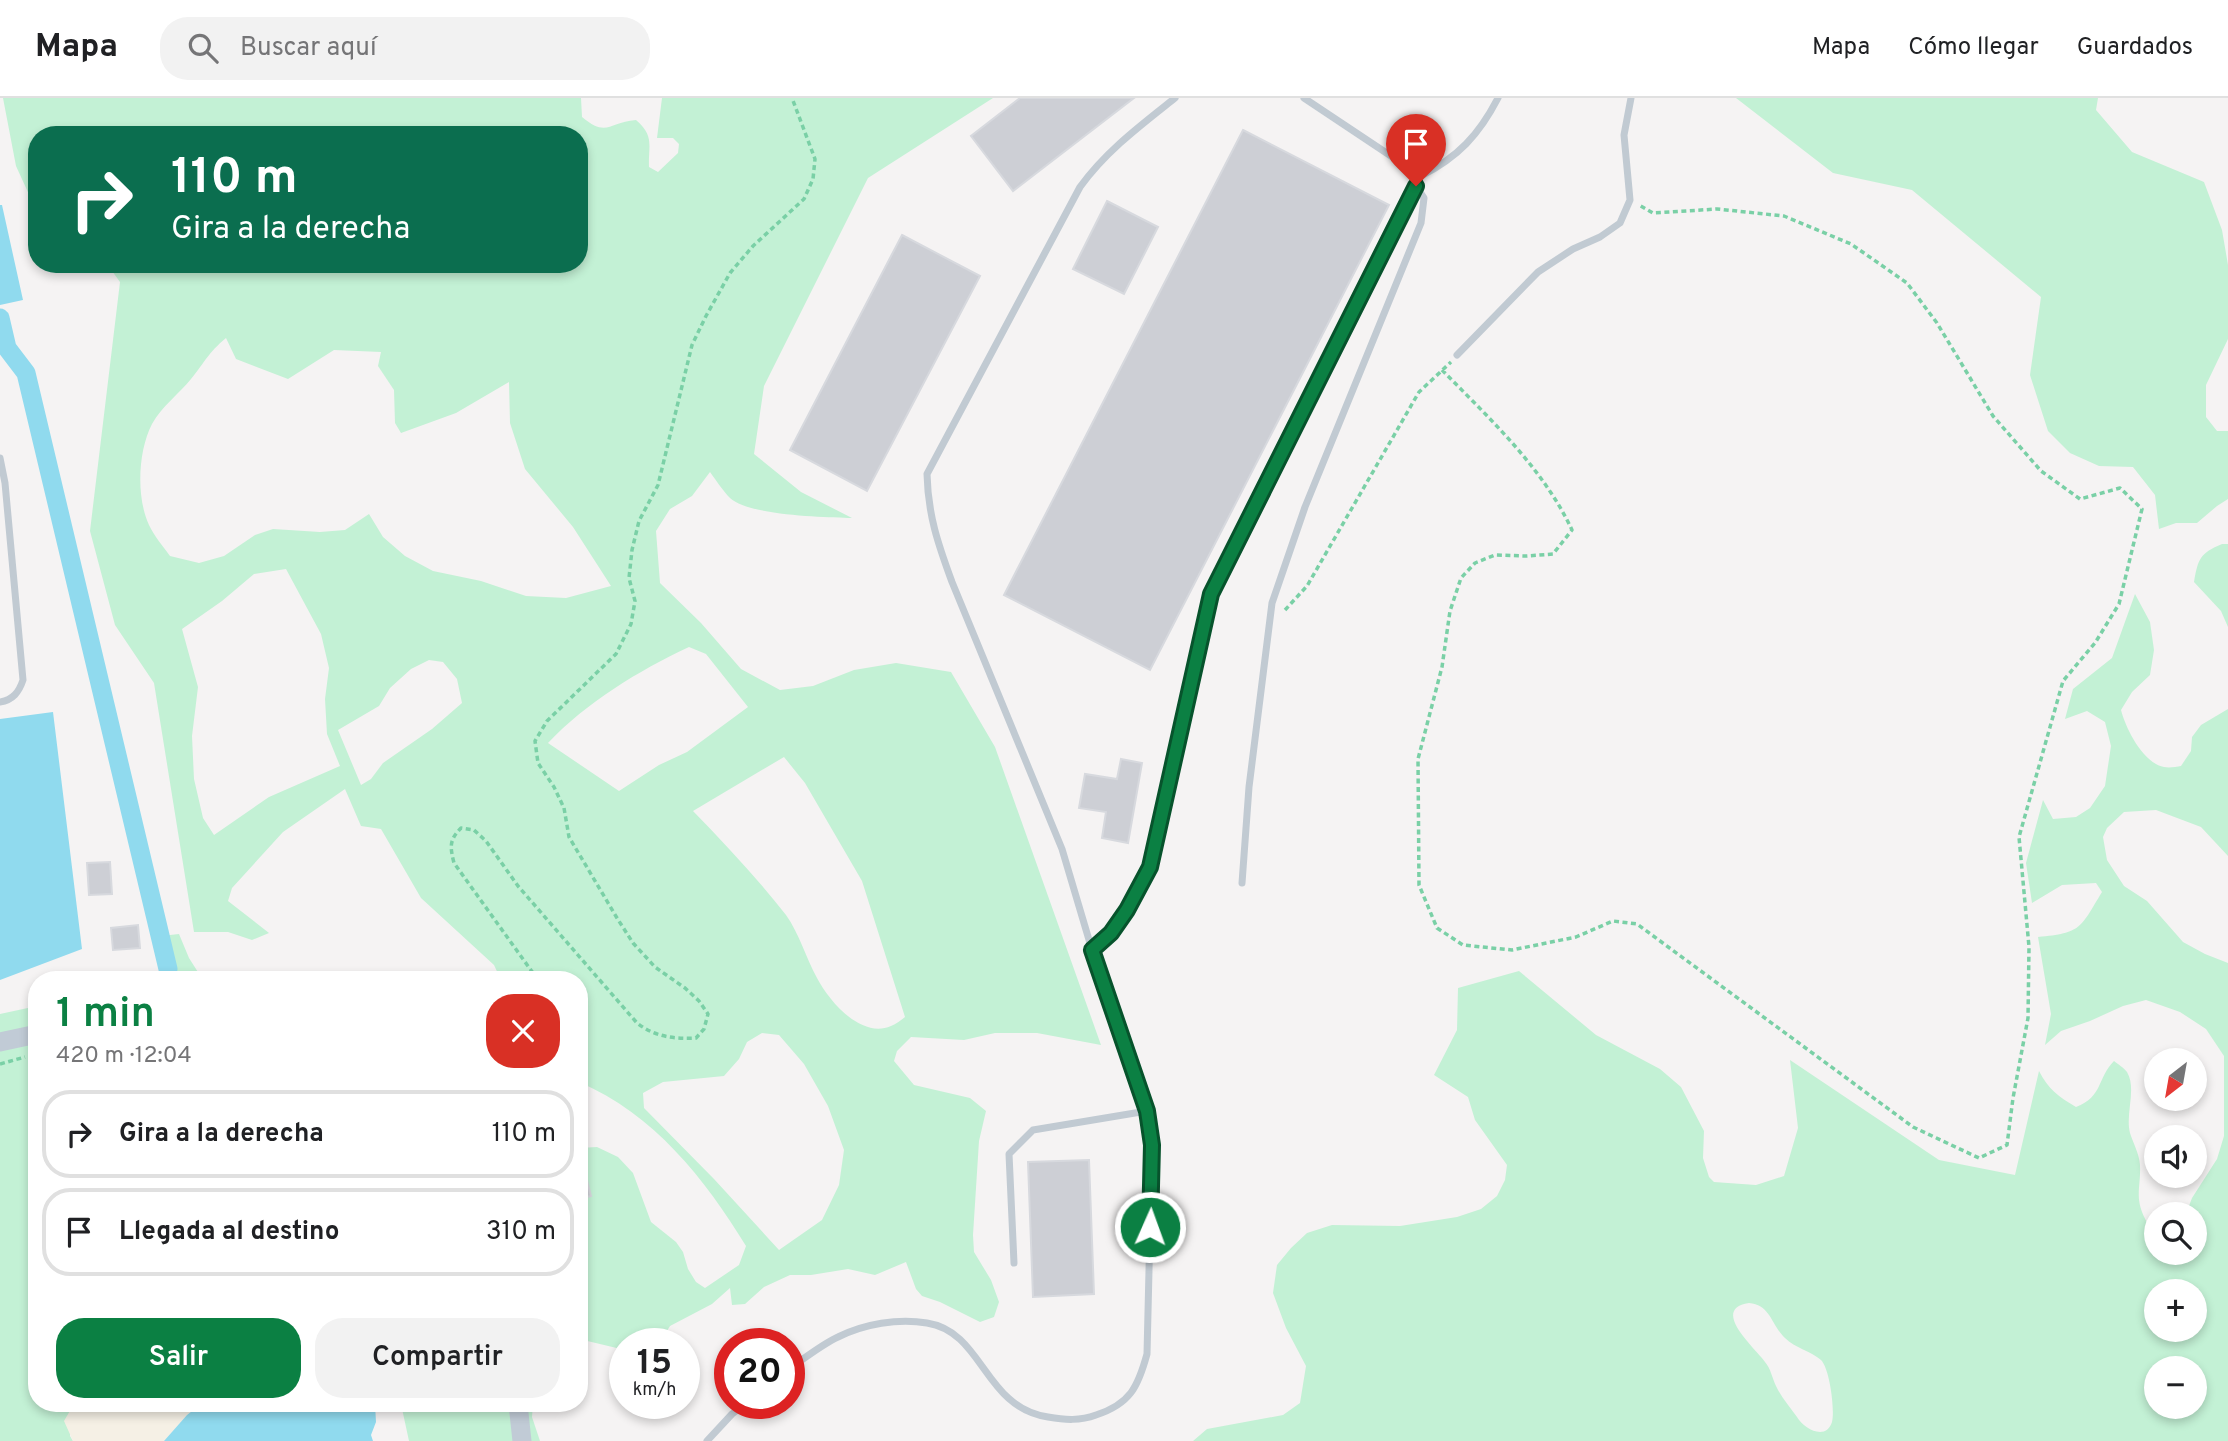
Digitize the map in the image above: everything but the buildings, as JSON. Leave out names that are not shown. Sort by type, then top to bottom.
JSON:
[{"type":"street","points":[[0,1042],[28,1036]]},
{"type":"street","points":[[519,1412],[522,1441]]},
{"type":"lane","points":[[805,1358],[838,1336],[872,1325],[897,1321],[929,1323],[954,1335],[974,1353],[997,1389],[1013,1404],[1035,1415],[1064,1420],[1085,1419],[1110,1410],[1129,1396],[1140,1377],[1147,1354],[1152,1145],[1147,1111],[1092,950],[1062,849],[936,538],[928,502],[928,474],[1080,187],[1095,167],[1123,140],[1175,98]]},
{"type":"lane","points":[[1304,98],[1421,176]]},
{"type":"lane","points":[[1092,950],[1111,933],[1150,867],[1211,594],[1421,176],[1446,163],[1468,145],[1498,98]]},
{"type":"lane","points":[[1455,358],[1538,272],[1620,223],[1630,200],[1624,135],[1631,98]]},
{"type":"lane","points":[[1242,883],[1249,787],[1272,603],[1305,506],[1421,223],[1424,198],[1416,186]]},
{"type":"lane","points":[[0,457],[23,680],[19,692],[7,701],[0,702]]},
{"type":"lane","points":[[1014,1263],[1009,1154],[1033,1130],[1147,1111]]},
{"type":"lane","points":[[708,1441],[727,1419]]},
{"type":"path","points":[[532,971],[454,863],[450,848],[452,837],[461,828],[474,830],[486,841],[518,886],[637,1023],[650,1033],[684,1039],[696,1038],[704,1029],[708,1014],[699,1001],[655,968],[633,943],[589,872],[569,837],[564,808],[538,763],[535,741],[547,721],[616,654],[631,624],[635,601],[629,578],[639,521],[658,485],[692,345],[706,316],[730,272],[753,246],[804,199],[813,179],[815,159],[792,98]]},
{"type":"path","points":[[1442,370],[1516,447],[1560,505],[1572,530],[1553,554],[1495,555],[1475,563],[1461,578],[1457,589],[1450,611],[1442,667],[1418,760],[1419,885],[1437,928],[1463,944],[1512,950],[1576,937],[1613,921],[1637,924],[1913,1126],[1979,1158],[2007,1145],[2028,1018],[2029,947],[2019,837],[2063,681],[2095,643],[2119,604],[2142,509],[2120,488],[2080,499],[2041,471],[1993,416],[1937,323],[1907,283],[1851,244],[1784,216],[1717,209],[1653,213],[1630,200]]},
{"type":"path","points":[[1271,625],[1307,586],[1419,392],[1455,358]]},
{"type":"path","points":[[0,1064],[28,1057]]},
{"type":"green space","points":[[3,98],[581,98],[582,117],[597,127],[636,120],[648,136],[649,167],[658,172],[678,153],[679,144],[673,138],[657,138],[662,98],[993,98],[868,178],[764,386],[754,454],[801,492],[852,518],[754,509],[730,498],[710,472],[692,496],[670,509],[656,531],[660,583],[701,623],[741,669],[780,690],[813,686],[854,670],[896,663],[951,672],[995,747],[1101,1045],[1037,1033],[995,1033],[964,1040],[911,1037],[897,1051],[894,1061],[914,1085],[970,1098],[986,1111],[979,1141],[973,1235],[974,1252],[991,1280],[999,1302],[994,1317],[980,1322],[922,1296],[916,1289],[906,1262],[875,1275],[848,1269],[811,1275],[790,1275],[764,1287],[745,1304],[732,1305],[730,1288],[712,1304],[669,1328],[609,1328],[609,1346],[588,1341],[588,1148],[597,1147],[618,1157],[633,1173],[651,1222],[676,1242],[696,1282],[705,1288],[739,1265],[746,1246],[713,1197],[675,1151],[631,1112],[588,1086],[588,971],[497,971],[494,965],[421,898],[381,829],[361,826],[345,789],[283,832],[232,888],[228,901],[269,933],[252,940],[228,932],[194,932],[154,683],[115,625],[90,531],[120,282],[114,273],[588,273],[588,126],[28,126],[28,192],[16,166]],"holes":[[[226,338],[236,359],[288,379],[334,350],[381,352],[378,366],[394,390],[395,423],[401,433],[456,413],[509,382],[510,423],[525,469],[573,527],[611,586],[566,598],[526,596],[481,581],[433,571],[405,556],[383,537],[369,514],[345,530],[320,532],[273,529],[255,535],[224,556],[199,563],[170,556],[153,533],[142,501],[141,460],[147,435],[156,418]],[[286,569],[321,634],[329,668],[325,699],[327,734],[340,766],[269,797],[214,835],[203,818],[194,779],[192,736],[198,687],[182,629],[254,574]],[[689,647],[706,654],[748,707],[687,752],[659,765],[619,791],[548,743],[596,701],[651,666]],[[429,660],[443,662],[457,679],[462,703],[432,729],[383,763],[371,779],[361,785],[338,730],[379,706],[390,688],[411,669]],[[784,757],[805,783],[862,881],[905,1017],[891,1026],[880,1029],[868,1027],[858,1023],[838,1007],[817,978],[786,915],[693,811]],[[762,1033],[779,1035],[804,1064],[828,1106],[844,1150],[839,1185],[822,1220],[779,1250],[644,1108],[643,1093],[663,1082],[724,1076],[739,1059],[747,1042]]]},
{"type":"green space","points":[[1736,98],[2098,98],[2096,110],[2132,152],[2204,182],[2222,230],[2228,265],[2228,339],[2206,385],[2206,417],[2217,431],[2228,431],[2228,499],[2197,523],[2176,523],[2159,529],[2155,495],[2133,467],[2099,466],[2070,453],[2048,431],[2030,375],[2041,297],[1912,190],[1833,173]]},
{"type":"green space","points":[[2228,544],[2228,627],[2221,611],[2194,582],[2201,558],[2209,550]]},
{"type":"green space","points":[[2135,594],[2150,622],[2154,650],[2150,675],[2132,692],[2121,710],[2142,752],[2156,764],[2166,767],[2181,766],[2191,751],[2192,737],[2201,725],[2228,709],[2228,856],[2201,827],[2156,810],[2124,812],[2107,828],[2103,837],[2107,860],[2124,886],[2147,901],[2183,942],[2228,963],[2228,1441],[1193,1441],[1207,1429],[1283,1415],[1300,1403],[1306,1366],[1286,1328],[1273,1293],[1277,1265],[1307,1233],[1332,1225],[1400,1226],[1457,1217],[1481,1209],[1497,1196],[1505,1180],[1507,1165],[1475,1120],[1468,1097],[1434,1075],[1457,1030],[1458,988],[1519,971],[1596,1035],[1660,1069],[1681,1087],[1704,1131],[1703,1158],[1709,1177],[1714,1182],[1756,1185],[1784,1176],[1798,1128],[1790,1060],[1939,1160],[2015,1175],[2039,1071],[2054,1092],[2076,1107],[2091,1098],[2114,1061],[2126,1071],[2130,1079],[2129,1126],[2139,1161],[2139,1200],[2144,1217],[2144,1265],[2207,1265],[2207,1202],[2190,1202],[2198,1188],[2207,1188],[2207,1175],[2217,1159],[2224,1136],[2224,1056],[2206,1029],[2180,1012],[2146,1000],[2123,1006],[2061,1031],[2045,1045],[2051,1014],[2038,937],[2063,933],[2078,927],[2102,892],[2096,883],[2062,885],[2032,903],[2026,863],[2043,800],[2053,819],[2076,817],[2090,808],[2105,786],[2111,746],[2105,722],[2087,711],[2065,719],[2073,689],[2112,658]],"holes":[[[1749,1303],[1762,1307],[1785,1338],[1813,1354],[1824,1365],[1833,1409],[1832,1422],[1825,1431],[1815,1431],[1800,1421],[1783,1398],[1767,1365],[1739,1330],[1733,1313],[1738,1307]]]},
{"type":"green space","points":[[179,934],[197,971],[170,971],[161,936]]},
{"type":"green space","points":[[28,1008],[28,1412],[71,1412],[70,1436],[73,1441],[0,1441],[0,1014]]},
{"type":"green space","points":[[403,1412],[532,1412],[540,1441],[409,1441]]},
{"type":"sand","points":[[69,1412],[191,1412],[164,1441],[73,1441],[64,1421]]},
{"type":"water","points":[[0,205],[23,300],[0,305]]},
{"type":"water","points":[[53,712],[82,949],[0,980],[0,719]]},
{"type":"water","points":[[191,1412],[375,1412],[376,1422],[371,1435],[373,1441],[164,1441]]},
{"type":"waterway","points":[[0,318],[7,348],[26,373],[168,969]]},
{"type":"route","points":[[1150,1227],[1152,1145],[1147,1111],[1092,950],[1111,933],[1150,867],[1211,594],[1416,186]]}]
